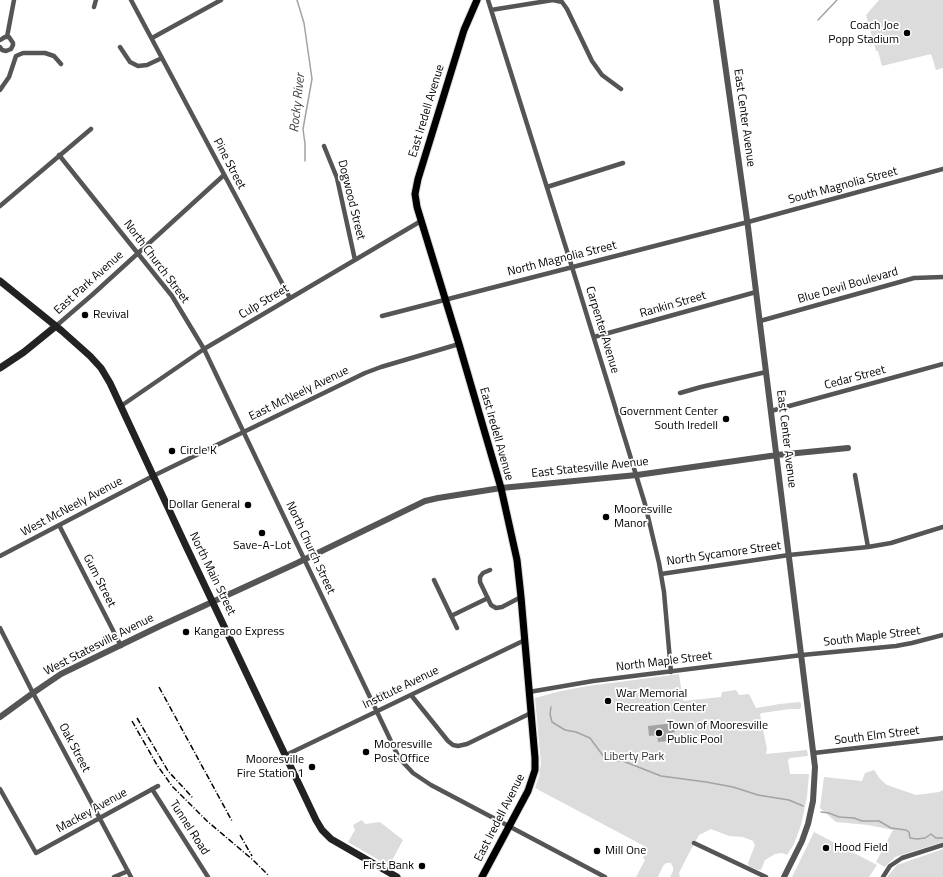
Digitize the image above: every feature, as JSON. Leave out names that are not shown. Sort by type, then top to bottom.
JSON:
[{"type":"main road","name":"East Iredell Avenue","points":[[477,0],[464,30],[418,179],[415,194],[416,207],[459,344],[500,488],[517,560],[521,597],[535,758],[534,770],[528,791],[482,877]]},
{"type":"main road","name":"North Main Street","points":[[0,281],[56,326],[90,356],[101,368],[121,406],[322,830],[331,839],[397,877]]},
{"type":"main road","points":[[0,368],[24,352],[56,326]]},
{"type":"street","points":[[7,37],[14,0]]},
{"type":"street","points":[[94,7],[96,0]]},
{"type":"street","name":"Pine Street","points":[[131,0],[290,298]]},
{"type":"street","points":[[152,38],[221,0]]},
{"type":"street","name":"Carpenter Avenue","points":[[488,0],[594,337],[653,534],[664,592],[671,672]]},
{"type":"street","points":[[491,10],[553,0],[562,2],[567,9],[592,62],[602,74],[621,89]]},
{"type":"street","name":"East Center Avenue","points":[[716,0],[748,222],[814,754],[815,782],[808,824],[802,841],[784,877]]},
{"type":"street","points":[[0,40],[7,37]]},
{"type":"street","points":[[7,37],[10,38],[13,43],[10,49]]},
{"type":"street","points":[[0,47],[4,50],[10,49]]},
{"type":"street","points":[[120,47],[130,62],[138,66],[147,65],[162,58]]},
{"type":"street","points":[[10,49],[16,56]]},
{"type":"street","points":[[16,56],[44,52],[54,56],[61,64]]},
{"type":"street","points":[[0,90],[9,77],[16,56]]},
{"type":"street","points":[[0,206],[91,129]]},
{"type":"street","name":"Dogwood Street","points":[[324,146],[337,178],[355,260]]},
{"type":"street","name":"North Church Street","points":[[59,155],[172,296],[204,350],[399,758],[413,773],[431,784],[605,877]]},
{"type":"street","points":[[547,187],[623,163]]},
{"type":"street","name":"South Magnolia Street","points":[[748,222],[943,169]]},
{"type":"street","name":"East Park Avenue","points":[[56,326],[224,175]]},
{"type":"street","name":"Culp Street","points":[[121,406],[204,350],[421,221]]},
{"type":"street","name":"North Magnolia Street","points":[[382,316],[748,222]]},
{"type":"street","name":"Blue Devil Boulevard","points":[[760,321],[914,278],[943,277]]},
{"type":"street","name":"Rankin Street","points":[[594,337],[756,292]]},
{"type":"street","name":"East McNeely Avenue","points":[[153,476],[365,373],[459,344]]},
{"type":"street","name":"Cedar Street","points":[[771,411],[943,364]]},
{"type":"street","points":[[680,393],[766,372]]},
{"type":"street","name":"East Statesville Avenue","points":[[213,602],[304,560],[425,501],[500,488],[636,475],[777,455],[848,448]]},
{"type":"street","points":[[855,475],[868,546]]},
{"type":"street","name":"West McNeely Avenue","points":[[0,556],[153,476]]},
{"type":"street","name":"Gum Street","points":[[59,525],[121,646]]},
{"type":"street","name":"North Sycamore Street","points":[[661,574],[789,555],[891,543],[943,527]]},
{"type":"street","points":[[490,570],[483,573],[480,577],[480,582],[491,604],[496,608],[502,607],[521,597]]},
{"type":"street","points":[[434,580],[457,628]]},
{"type":"street","points":[[451,616],[488,598]]},
{"type":"street","name":"West Statesville Avenue","points":[[0,717],[61,674],[213,602]]},
{"type":"street","name":"Oak Street","points":[[0,628],[131,877]]},
{"type":"street","name":"South Maple Street","points":[[802,655],[904,644],[943,635]]},
{"type":"street","name":"Institute Avenue","points":[[286,755],[525,640]]},
{"type":"street","name":"North Maple Street","points":[[529,692],[593,681],[802,655]]},
{"type":"street","points":[[411,694],[448,741],[453,745],[458,746],[467,744],[531,712]]},
{"type":"street","name":"South Elm Street","points":[[814,754],[943,738]]},
{"type":"street","name":"Mackey Avenue","points":[[0,789],[36,853],[158,786]]},
{"type":"street","name":"Tunnel Road","points":[[152,789],[208,877]]},
{"type":"street","points":[[694,843],[766,877]]},
{"type":"street","points":[[883,877],[890,866],[902,858],[943,845]]},
{"type":"street","points":[[114,877],[128,871]]},
{"type":"green space","name":"Coach Joe Popp Stadium","points":[[879,0],[943,0],[943,68],[936,70],[931,54],[882,66],[878,51],[876,51],[866,15]]},
{"type":"green space","name":"Liberty Park","points":[[679,674],[683,701],[721,697],[722,692],[736,690],[739,695],[749,694],[756,708],[780,704],[801,703],[800,709],[790,709],[760,714],[767,749],[766,754],[807,750],[808,756],[790,758],[788,760],[790,774],[809,774],[807,797],[801,825],[794,844],[787,855],[782,853],[775,854],[765,860],[761,870],[749,866],[748,863],[755,845],[753,841],[743,837],[729,836],[711,829],[699,835],[679,873],[680,877],[670,877],[673,867],[671,863],[666,863],[658,877],[636,877],[645,860],[643,858],[647,849],[646,847],[535,788],[541,763],[535,698],[588,686]]},
{"type":"green space","points":[[874,770],[880,779],[887,785],[916,795],[939,792],[943,790],[943,842],[895,857],[885,867],[876,862],[893,830],[868,825],[836,822],[820,808],[824,777],[862,781],[865,773]]},
{"type":"green space","points":[[362,820],[365,824],[380,822],[403,840],[389,866],[348,842],[355,830],[353,825]]},
{"type":"green space","name":"Hood Field","points":[[814,832],[877,865],[869,877],[792,877]]},
{"type":"green space","points":[[943,849],[943,877],[887,877],[897,865]]},
{"type":"shaded area","name":"Town of Mooresville Public Pool","points":[[674,723],[675,732],[666,734],[667,741],[658,742],[657,735],[649,736],[648,726]]},
{"type":"waterway","name":"Rocky River","points":[[297,0],[304,23],[312,79],[303,129],[305,161]]},
{"type":"waterway","points":[[818,20],[837,0]]},
{"type":"waterway","points":[[551,707],[550,714],[552,722],[565,730],[576,732],[590,738],[604,757],[609,760],[623,761],[661,776],[733,787],[758,795],[789,800],[803,806]]},
{"type":"waterway","points":[[821,812],[839,817],[854,818],[862,821],[879,821],[891,828],[906,830],[909,832],[910,838],[925,838],[931,834],[936,838],[943,838]]},
{"type":"railway","points":[[159,687],[232,821]]},
{"type":"railway","points":[[137,718],[168,771],[193,798]]},
{"type":"railway","points":[[132,721],[157,765],[172,786],[207,821],[253,860],[268,875]]},
{"type":"railway","points":[[240,835],[252,856]]},
{"type":"place","name":"Coach Joe Popp Stadium","points":[[907,33]]},
{"type":"place","name":"Revival","points":[[85,315]]},
{"type":"place","name":"Government Center South Iredell","points":[[726,419]]},
{"type":"place","name":"Circle K","points":[[172,451]]},
{"type":"place","name":"Dollar General","points":[[248,505]]},
{"type":"place","name":"Mooresville Manor","points":[[606,517]]},
{"type":"place","name":"Save-A-Lot","points":[[262,533]]},
{"type":"place","name":"Kangaroo Express","points":[[186,632]]},
{"type":"place","name":"War Memorial Recreation Center","points":[[608,701]]},
{"type":"place","name":"Town of Mooresville Public Pool","points":[[659,733]]},
{"type":"place","name":"Mooresville Post Office","points":[[366,752]]},
{"type":"place","name":"Mooresville Fire Station 1","points":[[312,767]]},
{"type":"place","name":"Hood Field","points":[[826,848]]},
{"type":"place","name":"Mill One","points":[[597,851]]},
{"type":"place","name":"First Bank","points":[[422,866]]}]
